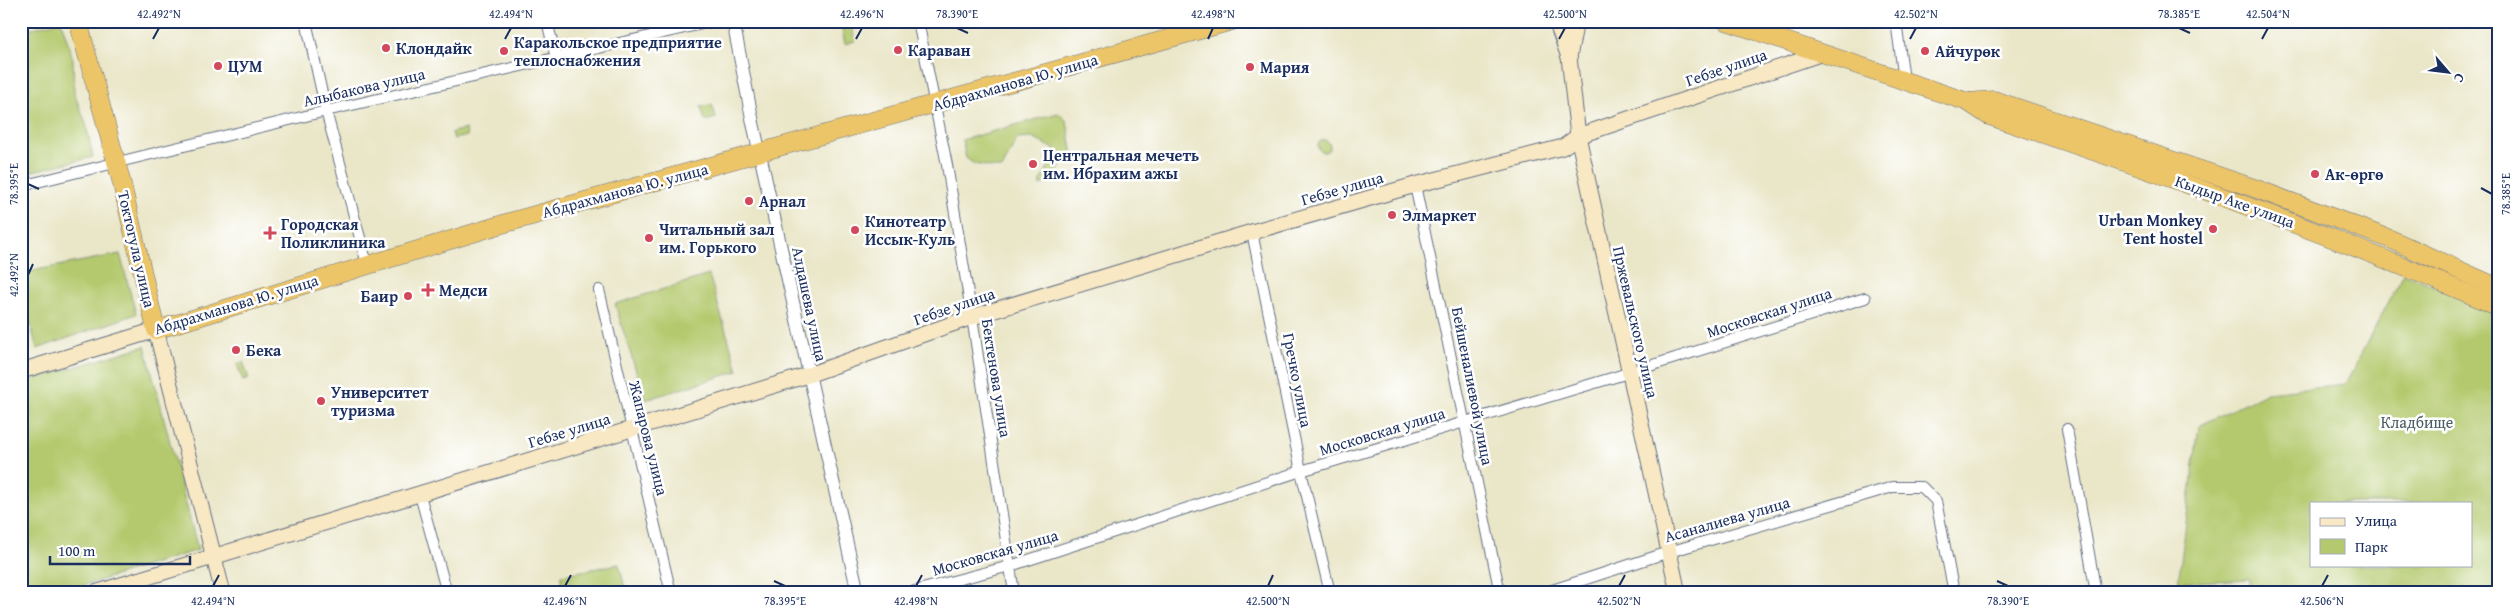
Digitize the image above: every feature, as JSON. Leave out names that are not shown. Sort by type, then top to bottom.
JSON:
[{"type":"highway","name":"Токтогула улица","points":[[78,21],[156,330]]},
{"type":"highway","name":"Абдрахманова Ю. улица","points":[[156,330],[367,264],[760,152],[935,105],[1232,21]]},
{"type":"highway","name":"Кыдыр Аке улица","points":[[1726,21],[1968,102],[1990,116],[2390,239],[2499,288]]},
{"type":"highway","name":"Кыдыр Аке улица","points":[[2250,196],[2383,257],[2499,307]]},
{"type":"highway","points":[[2383,257],[2390,239]]},
{"type":"highway","points":[[2406,266],[2414,250]]},
{"type":"main road","name":"Пржевальского улица","points":[[1556,21],[1569,57],[1578,136],[1678,593]]},
{"type":"main road","name":"Пржевальского улица","points":[[1569,57],[1576,21]]},
{"type":"main road","name":"Гебзе улица","points":[[95,593],[808,375],[972,317],[1252,232],[1415,185],[1563,147],[1578,136],[1823,53]]},
{"type":"main road","name":"Абдрахманова Ю. улица","points":[[21,371],[156,330]]},
{"type":"main road","name":"Токтогула улица","points":[[156,330],[223,593]]},
{"type":"street","points":[[306,21],[326,111],[367,264]]},
{"type":"street","points":[[547,21],[556,58]]},
{"type":"street","name":"Алыбакова улица","points":[[21,186],[326,111],[715,21]]},
{"type":"street","name":"Алдашева улица","points":[[733,21],[808,375],[858,593]]},
{"type":"street","name":"Бектенова улица","points":[[918,21],[935,105],[972,317],[1014,593]]},
{"type":"street","points":[[1896,21],[1904,80]]},
{"type":"street","name":"Бейшеналиевой улица","points":[[1415,185],[1500,593]]},
{"type":"street","name":"Гречко улица","points":[[1252,232],[1301,471],[1330,593]]},
{"type":"street","name":"Жапарова улица","points":[[599,290],[672,593]]},
{"type":"street","name":"Московская улица","points":[[907,593],[1010,566],[1301,471],[1630,372],[1864,298]]},
{"type":"street","points":[[2067,429],[2096,593]]},
{"type":"street","name":"Асаналиева улица","points":[[1543,593],[1669,552],[1893,487],[1922,487],[1936,501],[1954,593]]},
{"type":"street","points":[[420,495],[447,593]]},
{"type":"green space","points":[[61,21],[73,59],[74,93],[86,124],[93,157],[21,174],[21,31]]},
{"type":"green space","points":[[851,24],[855,41],[845,44],[841,26]]},
{"type":"green space","points":[[712,104],[716,118],[705,121],[701,107]]},
{"type":"green space","points":[[1058,113],[1067,121],[1074,161],[1061,165],[1052,182],[1039,185],[1055,153],[1053,148],[1032,138],[1017,139],[1002,169],[974,164],[966,158],[962,140]]},
{"type":"green space","points":[[466,129],[467,136],[454,139],[452,132]]},
{"type":"green space","points":[[1322,140],[1326,140],[1330,146],[1326,152],[1322,152],[1318,148],[1318,144]]},
{"type":"green space","points":[[120,254],[136,314],[37,349],[21,288],[21,273]]},
{"type":"green space","name":"Кладбище","points":[[2404,273],[2499,314],[2499,593],[2252,593],[2249,579],[2178,583],[2199,426],[2267,392],[2345,384]]},
{"type":"green space","points":[[709,275],[738,371],[645,400],[615,304]]},
{"type":"green space","points":[[145,346],[198,550],[59,593],[21,593],[21,383]]},
{"type":"green space","points":[[243,362],[249,379],[243,381],[237,364]]},
{"type":"green space","points":[[619,564],[626,593],[561,593],[561,575]]},
{"type":"place","name":"Клондайк","points":[[386,48]]},
{"type":"place","name":"Караван","points":[[898,50]]},
{"type":"place","name":"Каракольское предприятие теплоснабжения","points":[[504,51]]},
{"type":"place","name":"Айчурөк","points":[[1925,51]]},
{"type":"place","name":"ЦУМ","points":[[218,66]]},
{"type":"place","name":"Мария","points":[[1250,67]]},
{"type":"place","name":"Центральная мечеть им. Ибрахим ажы","points":[[1033,164]]},
{"type":"place","name":"Ак-өргө","points":[[2315,174]]},
{"type":"place","name":"Арнал","points":[[749,201]]},
{"type":"place","name":"Элмаркет","points":[[1392,215]]},
{"type":"place","name":"Urban Monkey Tent hostel","points":[[2213,229]]},
{"type":"place","name":"Кинотеатр Иссык-Куль","points":[[855,230]]},
{"type":"place","name":"Городская Поликлиника","points":[[270,233]]},
{"type":"place","name":"Читальный зал им. Горького","points":[[649,238]]},
{"type":"place","name":"Медси","points":[[428,290]]},
{"type":"place","name":"Баир","points":[[408,296]]},
{"type":"place","name":"Бека","points":[[236,350]]},
{"type":"place","name":"Университет туризма","points":[[321,401]]}]
